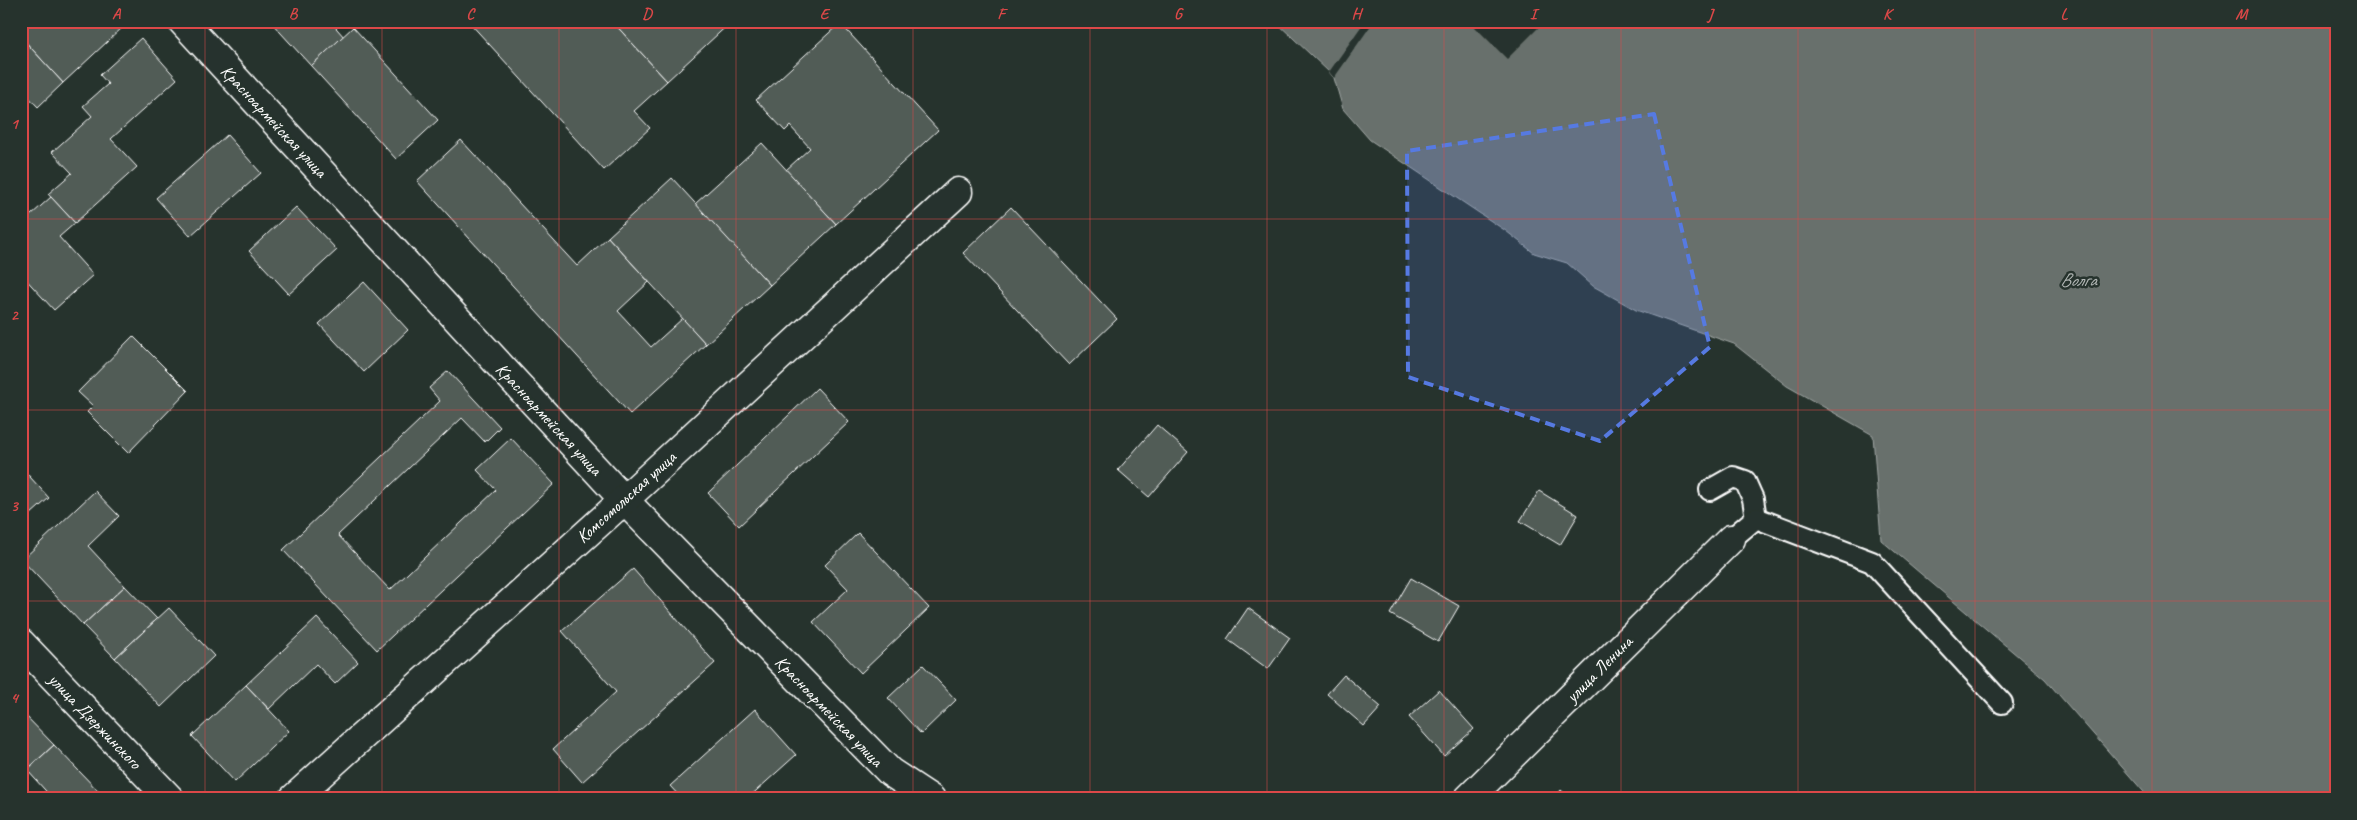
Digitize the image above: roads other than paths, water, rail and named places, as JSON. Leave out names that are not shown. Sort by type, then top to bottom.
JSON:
[{"type":"street","name":"Красноармейская улица","points":[[182,21],[624,500],[890,772],[931,799]]},
{"type":"street","name":"Комсомольская улица","points":[[293,799],[624,500],[958,192]]},
{"type":"street","name":"улица Ленина","points":[[1468,799],[1731,539]]},
{"type":"street","name":"улица Дзержинского","points":[[21,643],[170,799]]},
{"type":"lane","points":[[1710,490],[1733,477],[1746,481],[1753,499],[1756,518]]},
{"type":"lane","points":[[1731,539],[1756,518]]},
{"type":"lane","points":[[1756,518],[1872,562],[2002,703]]},
{"type":"water","name":"Волга","points":[[1275,21],[2336,21],[2336,799],[2150,799],[2045,679],[1881,540],[1873,435],[1787,386],[1734,344],[1636,310],[1593,286],[1567,263],[1534,253],[1506,231],[1370,140],[1343,109],[1334,78]]}]
